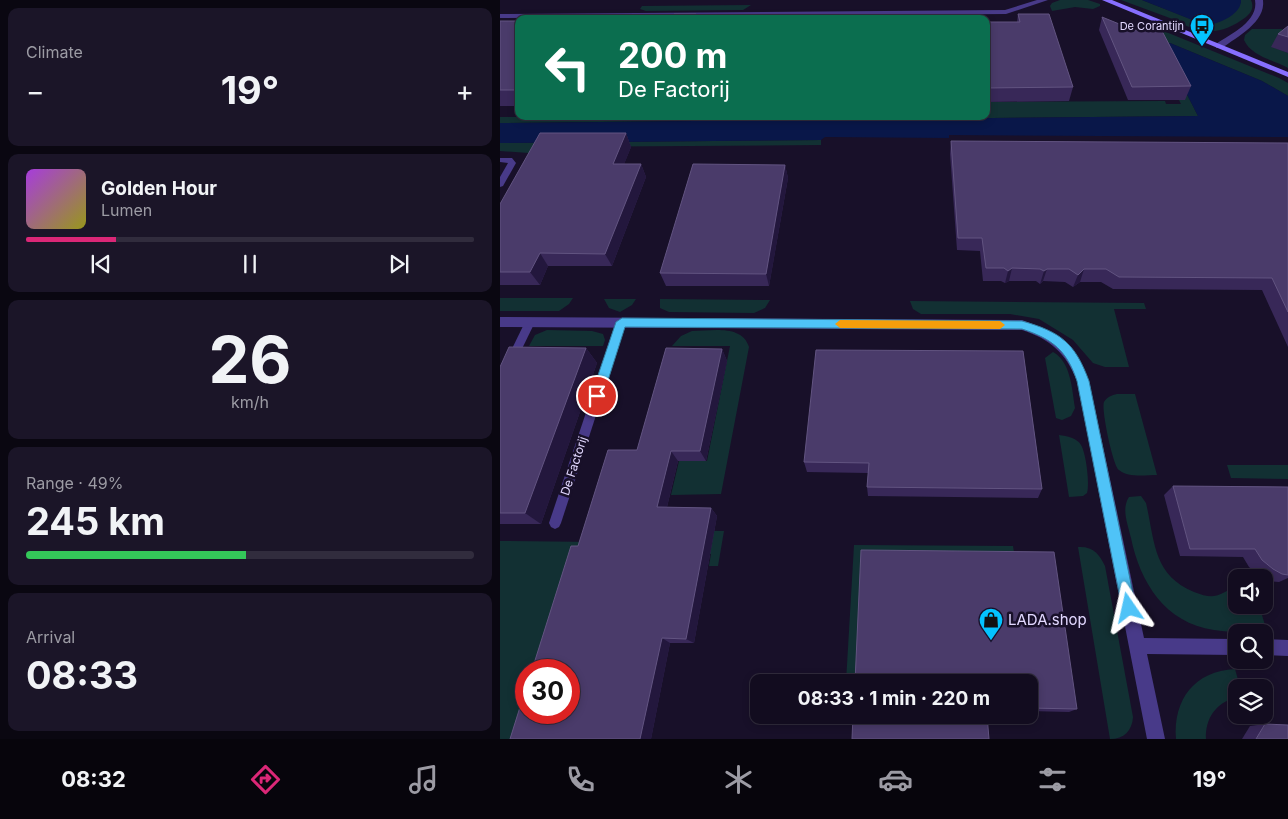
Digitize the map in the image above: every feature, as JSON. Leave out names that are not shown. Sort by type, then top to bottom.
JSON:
[{"type":"street","points":[[861,15],[1006,12],[1044,0]]},
{"type":"street","points":[[1106,0],[1288,75]]},
{"type":"street","points":[[1220,46],[1259,13],[1261,4],[1259,0]]},
{"type":"street","points":[[500,16],[515,16]]},
{"type":"street","points":[[500,322],[1022,325],[1043,333],[1061,343],[1076,362],[1083,381],[1156,739]]},
{"type":"street","points":[[1137,646],[1228,647]]},
{"type":"street","points":[[1273,647],[1288,648]]},
{"type":"lane","points":[[500,160],[509,160],[512,163],[500,184]]},
{"type":"lane","points":[[508,370],[530,322]]},
{"type":"lane","name":"De Factorij","points":[[554,523],[622,322]]},
{"type":"green space","points":[[1060,0],[1088,0],[1100,4],[1100,6],[1093,9],[1075,7],[1052,11],[1050,6],[1052,3]]},
{"type":"green space","points":[[1121,0],[1142,0],[1206,25],[1241,3],[1241,0],[1251,0],[1252,7],[1246,17],[1237,23],[1220,30],[1204,31]]},
{"type":"green space","points":[[751,5],[743,10],[646,11],[640,9],[642,6]]},
{"type":"green space","points":[[1144,23],[1279,78],[1288,83],[1288,96],[1262,81],[1170,43],[1163,47],[1198,116],[990,118],[990,102],[1165,101],[1166,104],[1181,104],[1179,100],[1185,99],[1156,36],[1137,28]]},
{"type":"green space","points":[[1252,29],[1282,29],[1286,34],[1272,47],[1288,53],[1288,68],[1257,54],[1247,45],[1244,40],[1245,35]]},
{"type":"green space","points":[[500,117],[515,117],[515,120],[799,120],[500,123]]},
{"type":"green space","points":[[821,140],[821,145],[540,147],[529,153],[500,151],[500,143]]},
{"type":"green space","points":[[500,298],[573,298],[569,304],[559,311],[500,311]]},
{"type":"green space","points":[[604,299],[636,299],[632,305],[620,312],[609,308]]},
{"type":"green space","points":[[660,299],[770,300],[765,308],[754,313],[669,312],[660,308]]},
{"type":"green space","points":[[910,301],[1144,303],[1146,309],[1114,309],[1129,367],[1105,367],[1093,363],[1073,340],[1039,319],[1010,314],[921,314],[913,309]]},
{"type":"green space","points":[[547,330],[592,331],[603,334],[605,340],[603,346],[529,346],[535,335]]},
{"type":"green space","points":[[725,330],[733,332],[740,335],[749,347],[721,494],[671,495],[679,461],[707,461],[730,346],[672,346],[681,336],[692,331]]},
{"type":"green space","points":[[1053,352],[1064,362],[1067,369],[1075,408],[1071,416],[1062,420],[1056,418],[1045,358]]},
{"type":"green space","points":[[1117,394],[1135,394],[1157,475],[1137,476],[1127,474],[1119,470],[1117,466],[1108,437],[1104,402]]},
{"type":"green space","points":[[1059,435],[1074,439],[1083,449],[1088,476],[1088,489],[1087,493],[1083,496],[1069,497]]},
{"type":"green space","points":[[1227,465],[1288,465],[1288,479],[1231,478]]},
{"type":"green space","points":[[1141,496],[1146,503],[1154,544],[1163,567],[1170,576],[1181,585],[1207,596],[1216,596],[1228,590],[1228,614],[1262,614],[1265,624],[1228,624],[1228,632],[1214,630],[1197,626],[1182,619],[1169,609],[1148,585],[1135,554],[1126,517],[1129,497]]},
{"type":"green space","points":[[600,530],[724,531],[718,566],[709,566],[711,554],[582,553],[549,659],[515,659],[515,724],[525,724],[525,739],[500,739],[500,541],[596,542]]},
{"type":"green space","points":[[854,545],[1013,546],[1015,559],[866,674],[846,674]]},
{"type":"green space","points":[[1078,547],[1092,549],[1105,566],[1133,717],[1129,730],[1123,736],[1115,739],[1110,739]]},
{"type":"green space","points":[[1235,669],[1238,679],[1228,679],[1228,700],[1217,707],[1213,712],[1207,725],[1206,739],[1176,739],[1178,711],[1189,690],[1208,675]]},
{"type":"shaded area","points":[[1142,0],[1241,0],[1238,10],[1228,18],[1205,25]]},
{"type":"shaded area","points":[[1170,43],[1262,81],[1288,96],[1288,137],[949,135],[949,138],[825,137],[821,140],[500,143],[500,123],[990,120],[990,118],[1198,116],[1163,47]]},
{"type":"building","points":[[674,14],[696,14],[696,15]]},
{"type":"building","points":[[1018,14],[1049,14],[1073,87],[990,88],[990,22],[1020,22]]},
{"type":"building","points":[[1102,17],[1134,30],[1162,31],[1191,86],[1132,87]]},
{"type":"building","points":[[500,21],[515,21],[515,90],[500,90]]},
{"type":"building","points":[[1288,26],[1288,37],[1278,34]]},
{"type":"building","points":[[540,133],[626,133],[613,164],[641,164],[605,254],[540,253],[530,272],[500,272],[500,204]]},
{"type":"building","points":[[951,141],[1288,143],[1288,312],[1272,278],[1119,277],[1106,269],[1084,269],[1078,275],[1069,269],[1047,269],[1044,271],[1040,269],[1012,268],[1008,271],[1004,268],[986,268],[982,238],[958,238]]},
{"type":"building","points":[[693,164],[785,165],[766,274],[660,273]]},
{"type":"building","points":[[509,347],[586,348],[525,513],[500,513],[500,367]]},
{"type":"building","points":[[666,348],[722,349],[700,451],[671,451],[657,507],[711,508],[686,639],[662,638],[640,739],[510,739],[515,723],[580,724],[580,659],[535,659],[571,546],[578,546],[608,450],[637,450]]},
{"type":"building","points":[[816,350],[1023,351],[1042,489],[867,487],[869,463],[804,462]]},
{"type":"building","points":[[1173,486],[1288,487],[1288,575],[1273,569],[1262,560],[1255,549],[1190,549]]},
{"type":"building","points":[[861,550],[1054,552],[1077,709],[1038,708],[1038,674],[855,674]]},
{"type":"building","points":[[853,724],[988,724],[989,739],[852,739]]},
{"type":"building","points":[[1265,724],[1288,725],[1288,739],[1256,739]]},
{"type":"slow traffic","points":[[840,324],[1000,325]]},
{"type":"place","name":"De Corantijn","points":[[1202,47]]},
{"type":"place","name":"LADA.shop","points":[[991,641]]},
{"type":"route","points":[[597,396],[622,322],[1022,325],[1032,328],[1061,343],[1069,351],[1076,362],[1083,381],[1129,608]]}]
